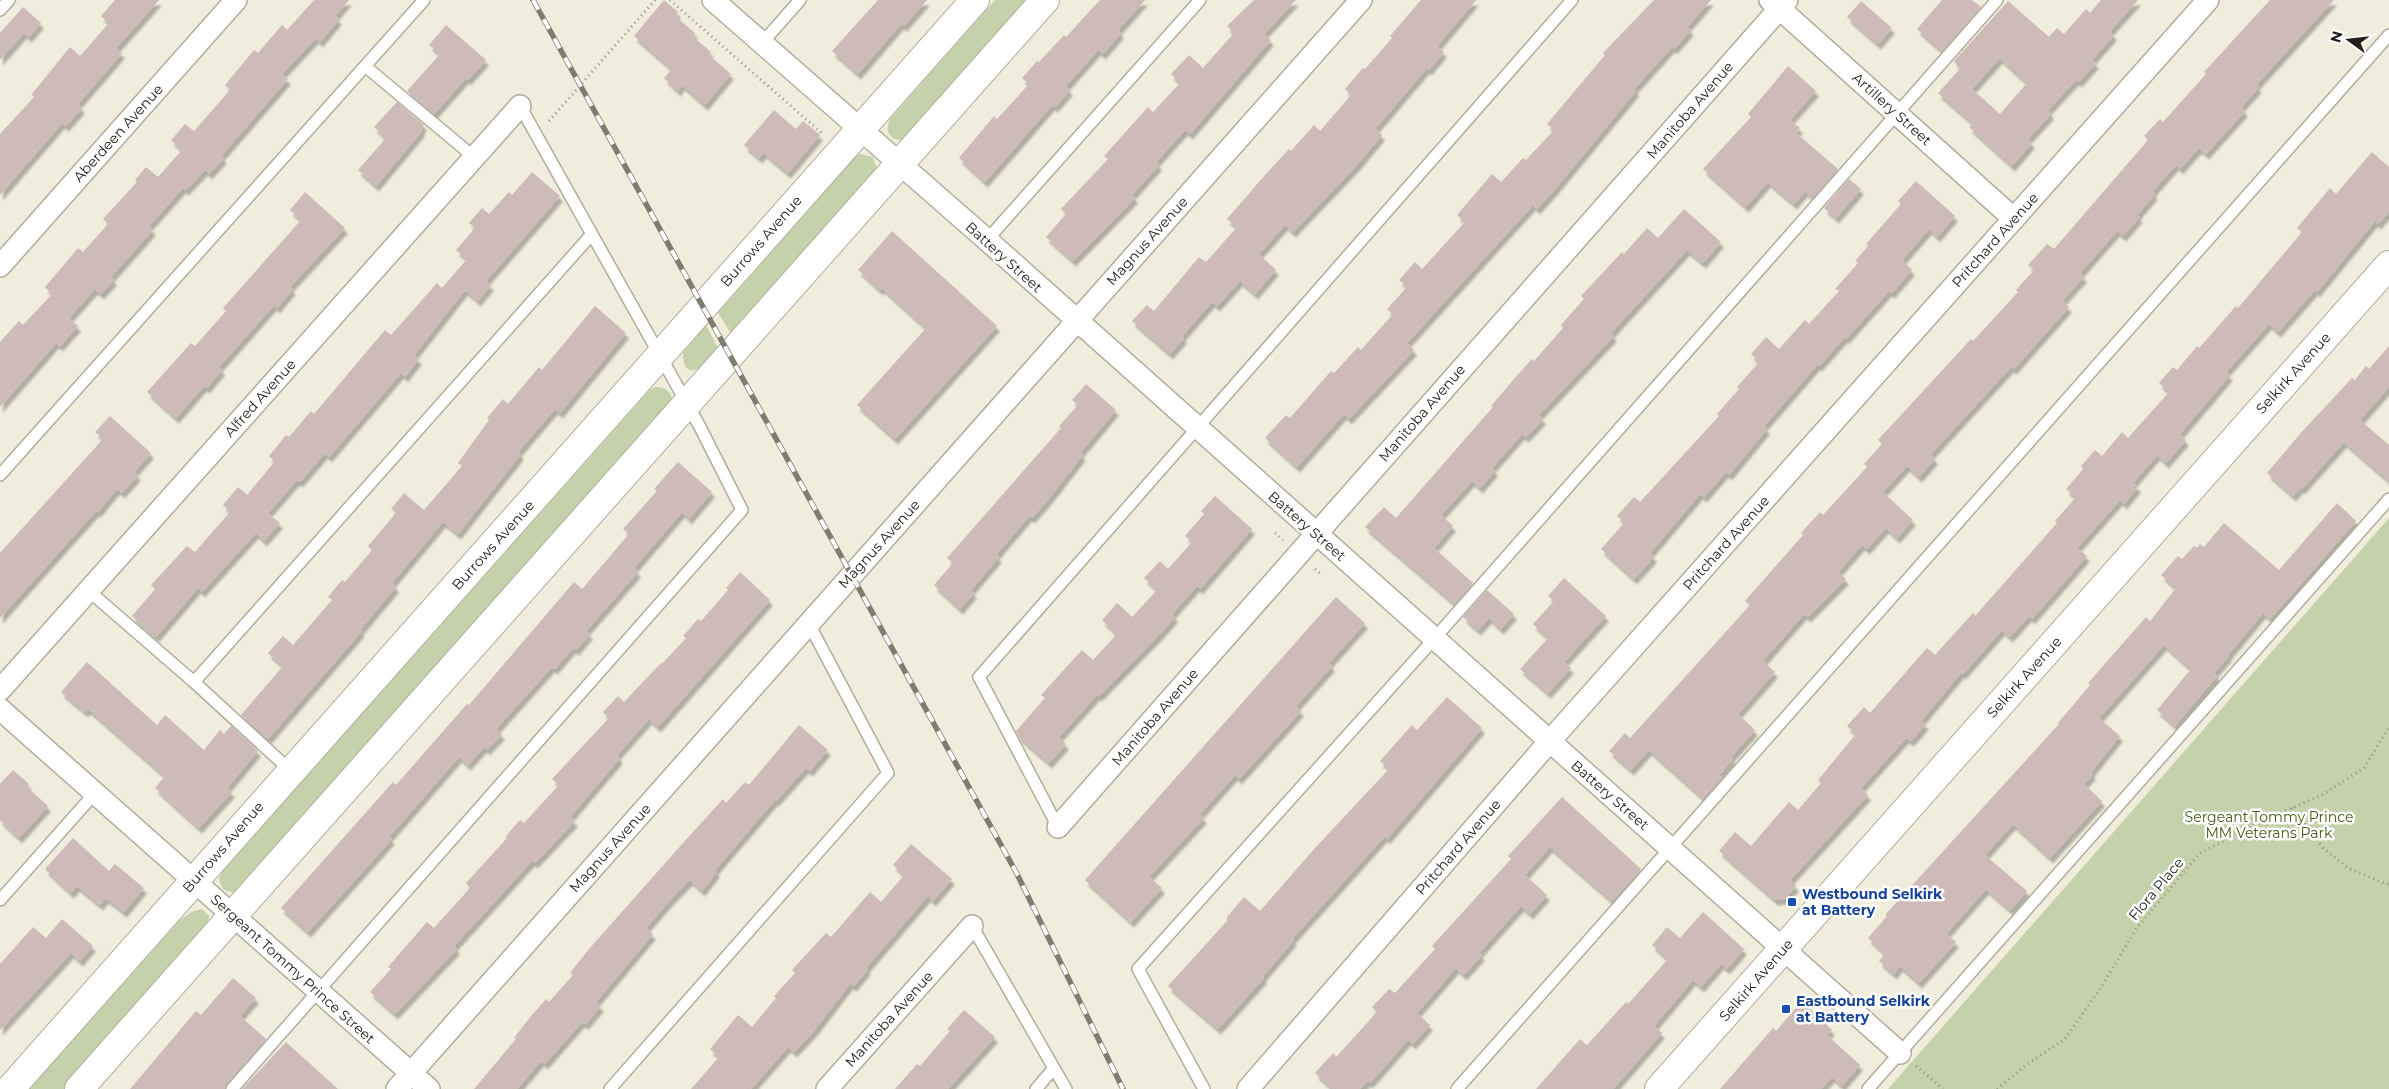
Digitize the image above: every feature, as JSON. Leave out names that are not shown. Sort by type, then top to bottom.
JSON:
[{"type":"street","name":"Aberdeen Avenue","points":[[0,266],[236,0]]},
{"type":"street","name":"Battery Street","points":[[713,0],[987,240],[1196,429],[1900,1053]]},
{"type":"street","name":"Burrows Avenue","points":[[10,1089],[661,357],[975,0]]},
{"type":"street","points":[[79,1089],[1045,0]]},
{"type":"street","name":"Magnus Avenue","points":[[404,1081],[1361,0]]},
{"type":"street","name":"Pritchard Avenue","points":[[1248,1089],[1549,742],[2208,0]]},
{"type":"street","name":"Artillery Street","points":[[1779,3],[2014,219]]},
{"type":"street","name":"Manitoba Avenue","points":[[1058,827],[1779,3]]},
{"type":"street","name":"Alfred Avenue","points":[[0,690],[520,106]]},
{"type":"street","name":"Selkirk Avenue","points":[[1660,1089],[2389,265]]},
{"type":"street","name":"Sergeant Tommy Prince Street","points":[[0,710],[319,991],[404,1081],[429,1089]]},
{"type":"street","name":"Manitoba Avenue","points":[[827,1089],[972,926]]},
{"type":"lane","points":[[0,10],[9,0]]},
{"type":"lane","points":[[0,475],[424,0]]},
{"type":"lane","points":[[762,43],[800,0]]},
{"type":"lane","points":[[987,240],[1200,0]]},
{"type":"lane","points":[[1058,827],[980,677],[1572,0]]},
{"type":"lane","points":[[1204,1089],[1138,969],[1434,639],[1997,0]]},
{"type":"lane","points":[[1457,1089],[2389,35]]},
{"type":"lane","points":[[364,66],[474,157]]},
{"type":"lane","points":[[232,1089],[742,510],[687,404],[520,106]]},
{"type":"lane","points":[[194,682],[592,234]]},
{"type":"lane","points":[[1868,1089],[2389,499]]},
{"type":"lane","points":[[89,591],[194,682],[291,771]]},
{"type":"lane","points":[[610,1089],[888,773],[808,624]]},
{"type":"lane","points":[[0,900],[95,793]]},
{"type":"lane","points":[[972,926],[1066,1089]]},
{"type":"lane","points":[[1036,1089],[1054,1068]]},
{"type":"path","points":[[537,135],[580,83],[655,0]]},
{"type":"path","points":[[670,0],[825,137]]},
{"type":"path","name":"Flora Place","points":[[1997,1089],[2026,1065],[2065,1038],[2102,986],[2136,929],[2200,853],[2322,795],[2364,768],[2389,727]]},
{"type":"path","points":[[2292,808],[2324,849],[2348,868],[2389,885]]},
{"type":"path","points":[[1900,1053],[1943,1089]]},
{"type":"green space","points":[[995,0],[1031,0],[905,140],[892,137],[888,131],[891,118]]},
{"type":"green space","points":[[860,154],[873,157],[877,169],[733,337],[718,313],[854,158]]},
{"type":"green space","points":[[706,325],[720,352],[703,366],[692,370],[687,369],[683,353]]},
{"type":"green space","points":[[655,387],[668,391],[672,402],[236,892],[229,892],[224,889],[219,878],[223,870],[649,391]]},
{"type":"green space","name":"Sergeant Tommy Prince MM Veterans Park","points":[[2389,518],[2389,1089],[1888,1089]]},
{"type":"green space","points":[[202,909],[209,916],[207,928],[64,1089],[29,1089],[179,921],[191,912]]},
{"type":"building","points":[[115,0],[159,0],[116,48],[122,53],[78,104],[82,108],[66,126],[62,123],[0,195],[0,134],[34,97],[31,95],[70,47],[80,56],[109,23],[101,16]]},
{"type":"building","points":[[314,0],[349,0],[335,16],[339,19],[320,42],[316,38],[282,74],[288,79],[221,156],[224,158],[209,174],[205,170],[186,190],[183,188],[149,226],[153,230],[111,277],[114,280],[101,294],[95,289],[69,318],[78,326],[60,346],[56,343],[0,407],[0,342],[19,321],[23,325],[52,294],[45,287],[78,248],[83,252],[108,224],[103,219],[137,182],[135,180],[146,167],[158,177],[182,150],[171,140],[185,124],[194,131],[230,90],[225,85],[254,50],[258,53],[282,25],[287,30]]},
{"type":"building","points":[[664,0],[678,12],[675,16],[695,33],[692,36],[711,52],[709,55],[731,74],[705,105],[682,85],[678,91],[664,78],[672,69],[634,36]]},
{"type":"building","points":[[878,0],[927,0],[904,26],[901,24],[858,74],[832,51]]},
{"type":"building","points":[[1100,0],[1145,0],[1118,30],[1121,33],[1103,54],[1098,50],[1066,86],[1070,90],[1055,107],[1052,105],[985,182],[959,158],[994,116],[997,119],[1029,84],[1022,78],[1037,61],[1039,62],[1064,35],[1066,37]]},
{"type":"building","points":[[1254,0],[1296,0],[1264,34],[1271,40],[1190,134],[1185,130],[1156,162],[1159,165],[1132,195],[1135,198],[1073,261],[1046,237],[1066,214],[1061,209],[1108,159],[1104,156],[1148,107],[1153,112],[1180,83],[1171,74],[1189,55],[1203,68],[1234,33],[1227,26]]},
{"type":"building","points":[[1421,0],[1476,0],[1437,46],[1444,52],[1429,70],[1427,68],[1375,129],[1382,135],[1358,164],[1293,232],[1285,225],[1259,254],[1276,270],[1255,294],[1240,281],[1217,306],[1212,302],[1182,336],[1184,338],[1170,354],[1132,321],[1147,305],[1154,311],[1199,257],[1206,262],[1237,227],[1227,219],[1289,149],[1291,151],[1314,125],[1320,131],[1351,95],[1345,89],[1392,38],[1390,36]]},
{"type":"building","points":[[1654,0],[1711,0],[1687,27],[1691,30],[1674,49],[1672,47],[1634,89],[1636,91],[1556,188],[1537,209],[1533,205],[1407,343],[1414,350],[1349,419],[1344,414],[1297,467],[1265,438],[1286,415],[1290,418],[1331,371],[1334,373],[1358,347],[1361,350],[1393,314],[1387,309],[1407,287],[1399,280],[1415,262],[1422,269],[1465,222],[1457,215],[1492,174],[1501,182],[1523,158],[1526,160],[1554,130],[1547,124],[1605,55],[1603,53]]},
{"type":"building","points":[[1942,0],[1972,0],[1981,7],[1942,51],[1917,29]]},
{"type":"building","points":[[2101,0],[2138,0],[2110,31],[2114,35],[2092,60],[2096,63],[2079,82],[2076,80],[2048,110],[2051,114],[2028,139],[2032,143],[2012,166],[1969,127],[1973,123],[1938,93],[1960,69],[1954,61],[2008,1],[2049,37],[2057,28],[2064,34],[2086,9],[2090,13]],"holes":[[[2000,58],[2027,83],[2000,114],[1972,89]]]},
{"type":"building","points":[[2270,0],[2334,0],[2256,85],[2259,87],[2241,107],[2245,111],[2206,154],[2199,148],[2180,169],[2176,165],[2152,192],[2155,194],[2137,215],[2140,217],[2123,236],[2117,231],[2080,273],[2084,277],[2062,301],[2069,307],[2014,369],[2011,367],[1931,454],[1935,459],[1919,477],[1907,466],[1883,492],[1913,520],[1897,538],[1886,528],[1867,549],[1862,545],[1838,572],[1846,579],[1808,617],[1804,614],[1763,661],[1775,672],[1738,714],[1755,730],[1731,757],[1733,759],[1719,775],[1722,778],[1703,798],[1649,750],[1631,770],[1609,751],[1625,733],[1630,738],[1750,605],[1745,601],[1803,535],[1801,533],[1820,512],[1823,515],[1867,467],[1864,464],[1882,444],[1878,440],[1971,339],[1973,341],[2018,292],[2016,290],[2034,270],[2028,265],[2047,244],[2054,249],[2148,140],[2144,136],[2160,119],[2163,122],[2206,74],[2204,72]]},
{"type":"building","points":[[1861,1],[1892,28],[1878,44],[1847,17]]},
{"type":"building","points":[[23,7],[41,23],[29,37],[24,33],[0,60],[0,33]]},
{"type":"building","points":[[446,25],[486,60],[468,80],[466,78],[434,114],[407,91],[440,54],[429,45]]},
{"type":"building","points":[[1788,66],[1816,91],[1790,120],[1800,128],[1796,133],[1838,169],[1813,198],[1805,191],[1794,204],[1768,182],[1746,207],[1703,169],[1751,117],[1748,114]]},
{"type":"building","points":[[397,102],[424,125],[422,131],[376,186],[358,170],[386,138],[374,127]]},
{"type":"building","points":[[774,110],[796,129],[803,121],[820,135],[788,173],[764,153],[759,158],[744,145]]},
{"type":"building","points":[[2372,152],[2389,167],[2389,212],[2378,224],[2375,221],[2317,292],[2315,290],[2278,332],[2269,324],[2226,372],[2230,375],[2180,434],[2186,440],[2166,463],[2157,455],[2133,483],[2138,487],[2124,504],[2120,500],[2077,548],[2087,556],[2032,619],[2029,616],[2010,637],[2002,630],[1963,674],[1961,673],[1921,721],[1926,724],[1911,741],[1906,738],[1861,788],[1868,795],[1790,880],[1796,886],[1784,899],[1775,900],[1719,851],[1735,832],[1751,846],[1789,802],[1798,810],[1821,783],[1818,780],[1856,734],[1847,726],[1864,707],[1870,713],[1927,648],[1935,655],[1973,613],[1975,616],[2057,523],[2055,521],[2076,497],[2066,489],[2083,469],[2081,466],[2095,450],[2102,456],[2122,432],[2128,438],[2169,392],[2159,383],[2173,367],[2177,370],[2197,346],[2199,348],[2236,306],[2238,308],[2302,232],[2297,228],[2330,188],[2336,194]]},
{"type":"building","points":[[532,172],[560,196],[486,281],[491,285],[478,301],[465,290],[414,355],[419,359],[405,377],[401,373],[329,457],[325,453],[300,482],[297,480],[268,513],[280,523],[264,541],[256,533],[202,592],[198,588],[156,637],[132,616],[155,589],[151,585],[187,546],[195,552],[230,512],[223,505],[238,487],[247,495],[275,461],[269,456],[286,435],[289,437],[311,411],[314,414],[385,330],[391,335],[437,283],[442,288],[467,259],[456,250],[475,228],[469,223],[482,208],[489,214],[509,192],[512,195]]},
{"type":"building","points":[[1849,179],[1861,189],[1836,218],[1824,208]]},
{"type":"building","points":[[1916,181],[1955,216],[1937,237],[1929,229],[1902,260],[1912,270],[1892,293],[1889,291],[1819,366],[1817,365],[1764,426],[1767,429],[1729,475],[1726,472],[1704,497],[1700,494],[1650,553],[1654,557],[1634,579],[1601,549],[1625,522],[1617,516],[1634,497],[1640,502],[1719,416],[1717,414],[1739,389],[1737,387],[1759,362],[1751,354],[1766,337],[1779,349],[1805,320],[1809,324],[1839,291],[1835,289],[1858,263],[1855,261],[1868,246],[1866,244],[1901,204],[1898,201]]},
{"type":"building","points":[[305,192],[345,228],[290,287],[293,289],[277,308],[274,305],[219,367],[222,370],[207,388],[204,386],[176,418],[147,392],[191,343],[195,346],[226,311],[223,308],[301,220],[290,210]]},
{"type":"building","points":[[1684,209],[1721,242],[1703,263],[1687,250],[1611,333],[1614,336],[1539,415],[1543,419],[1526,437],[1522,434],[1492,468],[1495,471],[1480,488],[1472,481],[1441,515],[1453,526],[1434,548],[1473,583],[1455,604],[1365,527],[1384,507],[1396,518],[1493,407],[1491,406],[1514,379],[1532,359],[1534,361],[1563,328],[1561,325],[1584,299],[1581,296],[1622,252],[1624,254],[1647,228],[1658,238]]},
{"type":"building","points":[[892,231],[997,326],[895,439],[857,405],[926,328],[882,288],[880,290],[858,270]]},
{"type":"building","points":[[595,306],[626,333],[560,413],[555,409],[518,452],[521,454],[458,534],[443,522],[392,583],[396,587],[360,630],[362,631],[268,739],[241,715],[283,666],[268,653],[283,636],[293,645],[332,600],[328,597],[342,580],[345,582],[372,550],[368,546],[396,513],[391,509],[404,493],[424,510],[462,466],[458,463],[489,420],[487,418],[503,399],[508,404],[539,367],[542,370]]},
{"type":"building","points":[[2389,346],[2389,387],[2360,420],[2389,445],[2389,481],[2344,442],[2302,489],[2301,487],[2293,496],[2267,473],[2352,378],[2355,380],[2366,366],[2369,369]]},
{"type":"building","points":[[1086,384],[1116,410],[1080,453],[1083,455],[1047,501],[1032,518],[1029,516],[996,555],[999,557],[971,590],[974,593],[960,609],[934,585],[953,563],[947,558],[1061,428],[1059,426],[1078,405],[1072,400]]},
{"type":"building","points":[[110,416],[151,453],[134,472],[138,475],[122,493],[117,489],[0,618],[0,553],[103,439],[95,432]]},
{"type":"building","points":[[678,462],[712,492],[689,519],[682,512],[634,568],[638,572],[586,631],[590,634],[576,650],[573,648],[555,669],[552,667],[496,729],[502,734],[487,750],[484,747],[468,765],[459,757],[389,837],[392,839],[308,932],[281,908],[393,782],[396,785],[467,704],[469,705],[574,582],[582,589],[629,534],[623,529],[657,491],[654,489]]},
{"type":"building","points":[[1215,496],[1252,529],[1200,589],[1197,586],[1172,614],[1175,617],[1161,633],[1099,696],[1097,695],[1059,737],[1066,744],[1049,763],[1019,737],[1016,731],[1045,698],[1041,695],[1082,650],[1093,660],[1117,634],[1102,620],[1117,603],[1132,617],[1157,590],[1144,578],[1160,561],[1168,569],[1192,542],[1185,536],[1204,514],[1201,511]]},
{"type":"building","points":[[2337,503],[2356,521],[2270,619],[2263,613],[2214,673],[2217,676],[2175,726],[2157,710],[2191,669],[2164,645],[2099,718],[2120,736],[2091,772],[2093,774],[2084,784],[2102,801],[2050,858],[2013,824],[1985,855],[2027,891],[2010,910],[1986,889],[1946,934],[1956,942],[1919,983],[1900,966],[1894,974],[1879,961],[1885,954],[1868,938],[1887,916],[1885,915],[2059,724],[2090,685],[2088,683],[2146,617],[2150,621],[2176,588],[2161,575],[2178,556],[2182,559],[2194,546],[2197,548],[2200,544],[2204,547],[2224,523],[2279,570]]},
{"type":"building","points":[[740,572],[770,600],[658,727],[649,719],[617,755],[620,758],[570,817],[575,821],[535,863],[532,861],[454,946],[457,949],[395,1014],[370,992],[391,969],[388,967],[427,922],[434,928],[470,888],[466,883],[507,838],[505,837],[520,820],[524,823],[559,785],[552,779],[609,718],[603,712],[618,696],[624,702],[662,664],[686,638],[683,636],[698,619],[701,621],[728,590],[726,588]]},
{"type":"building","points":[[1564,578],[1606,616],[1564,662],[1571,668],[1548,693],[1520,669],[1548,638],[1533,624],[1554,601],[1548,596]]},
{"type":"building","points":[[1487,590],[1514,614],[1501,629],[1489,618],[1478,630],[1463,617]]},
{"type":"building","points":[[1336,597],[1365,623],[1329,663],[1332,666],[1296,706],[1301,711],[1239,779],[1235,775],[1200,814],[1204,818],[1149,877],[1162,888],[1131,922],[1085,880]]},
{"type":"building","points":[[87,662],[157,725],[165,715],[204,750],[220,730],[224,734],[231,726],[258,751],[227,788],[232,792],[199,828],[155,788],[165,776],[88,709],[85,712],[61,692]]},
{"type":"building","points":[[1447,697],[1482,728],[1387,839],[1385,836],[1292,939],[1294,940],[1263,976],[1264,978],[1218,1029],[1168,986],[1227,921],[1227,917],[1244,897],[1260,911],[1315,848],[1389,769],[1380,761],[1412,725],[1417,730]]},
{"type":"building","points":[[799,725],[828,750],[810,771],[806,768],[775,800],[715,870],[717,872],[702,891],[690,880],[671,899],[646,928],[653,934],[596,1002],[601,1006],[586,1024],[582,1022],[545,1064],[541,1061],[517,1089],[474,1089],[516,1039],[514,1038],[531,1016],[546,999],[549,1002],[573,975],[570,973],[589,949],[683,843],[723,799],[726,803],[745,782],[749,785]]},
{"type":"building","points":[[13,770],[29,784],[27,787],[48,806],[19,838],[0,820],[0,784]]},
{"type":"building","points":[[1562,797],[1641,869],[1612,901],[1550,847],[1525,875],[1547,895],[1530,914],[1521,906],[1479,953],[1482,955],[1464,975],[1456,968],[1417,1013],[1430,1025],[1413,1044],[1408,1040],[1370,1083],[1368,1081],[1360,1089],[1333,1089],[1315,1073],[1333,1053],[1336,1057],[1377,1012],[1372,1007],[1389,989],[1395,993],[1435,949],[1432,946],[1511,859],[1508,856]]},
{"type":"building","points":[[73,838],[109,871],[115,864],[144,888],[124,912],[106,898],[100,905],[77,886],[71,893],[45,869]]},
{"type":"building","points":[[911,844],[952,879],[933,901],[928,896],[866,968],[868,969],[854,986],[850,984],[814,1031],[794,1052],[788,1047],[751,1089],[691,1089],[719,1057],[710,1049],[738,1015],[752,1027],[776,998],[774,996],[795,973],[792,970],[826,933],[831,937],[870,892],[881,902],[904,875],[893,865]]},
{"type":"building","points":[[1703,912],[1744,949],[1727,969],[1721,964],[1701,987],[1693,980],[1654,1026],[1662,1033],[1613,1089],[1536,1089],[1580,1039],[1587,1045],[1626,1002],[1628,1004],[1668,959],[1652,945],[1667,927],[1680,938]]},
{"type":"building","points":[[62,919],[93,946],[80,961],[71,953],[0,1030],[0,964],[33,927],[46,938]]},
{"type":"building","points":[[233,978],[256,998],[240,1016],[266,1039],[226,1084],[225,1089],[130,1089],[196,1011],[201,1015]]},
{"type":"building","points":[[1802,1001],[1832,1030],[1827,1035],[1860,1065],[1842,1086],[1832,1077],[1821,1089],[1720,1089],[1773,1028],[1776,1031]]},
{"type":"building","points":[[964,1010],[995,1037],[948,1089],[895,1089],[917,1064],[920,1066],[950,1031],[947,1029]]},
{"type":"building","points":[[286,1042],[338,1089],[242,1089]]},
{"type":"railway","points":[[533,0],[1016,872],[1123,1089]]},
{"type":"place","name":"Westbound Selkirk at Battery","points":[[1792,902]]},
{"type":"place","name":"Eastbound Selkirk at Battery","points":[[1786,1009]]}]
